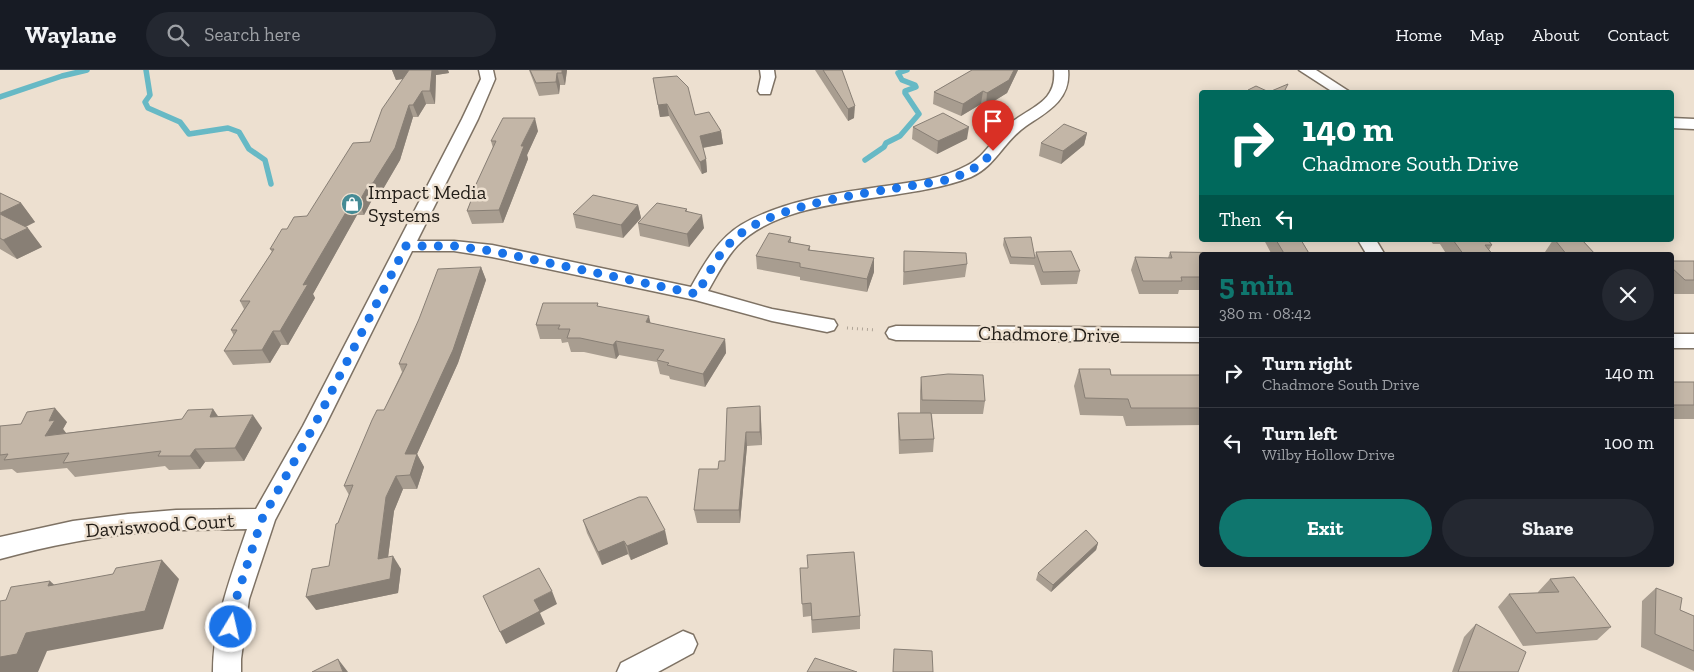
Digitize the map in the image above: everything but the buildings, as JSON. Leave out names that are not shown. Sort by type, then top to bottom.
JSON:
[{"type":"street","points":[[227,672],[227,658],[236,599],[262,519],[314,426],[470,119],[488,79],[486,70]]},
{"type":"street","points":[[765,91],[768,77],[767,70]]},
{"type":"street","points":[[697,294],[730,242],[746,230],[766,220],[817,202],[924,185],[951,179],[972,170],[986,161],[999,142],[1010,131],[1058,95],[1062,87],[1062,70]]},
{"type":"street","points":[[1306,70],[1340,90]]},
{"type":"street","points":[[1674,123],[1694,124]]},
{"type":"street","points":[[406,246],[454,246],[492,251],[697,294],[772,315],[827,326]]},
{"type":"street","name":"Chadmore Drive","points":[[896,333],[1199,335]]},
{"type":"street","points":[[1674,341],[1694,341]]},
{"type":"street","name":"Daviswood Court","points":[[0,548],[42,536],[91,528],[149,522],[262,519]]},
{"type":"street","points":[[631,672],[683,644]]},
{"type":"path","points":[[827,326],[896,333]]},
{"type":"waterway","points":[[0,97],[62,76],[87,70]]},
{"type":"waterway","points":[[146,70],[150,95],[145,102],[148,108],[180,122],[189,134],[228,128],[239,132],[249,149],[265,160],[271,184]]},
{"type":"waterway","points":[[865,160],[884,147],[886,143],[900,136],[919,114],[905,93],[905,91],[916,87],[915,85],[902,80],[898,73],[907,70]]},
{"type":"place","name":"Impact Media Systems","points":[[352,204]]},
{"type":"route","points":[[231,627],[236,599],[262,519],[314,426],[406,246],[454,246],[492,251],[697,294],[730,242],[746,230],[766,220],[817,202],[951,179],[972,170],[986,161],[993,151]]}]
